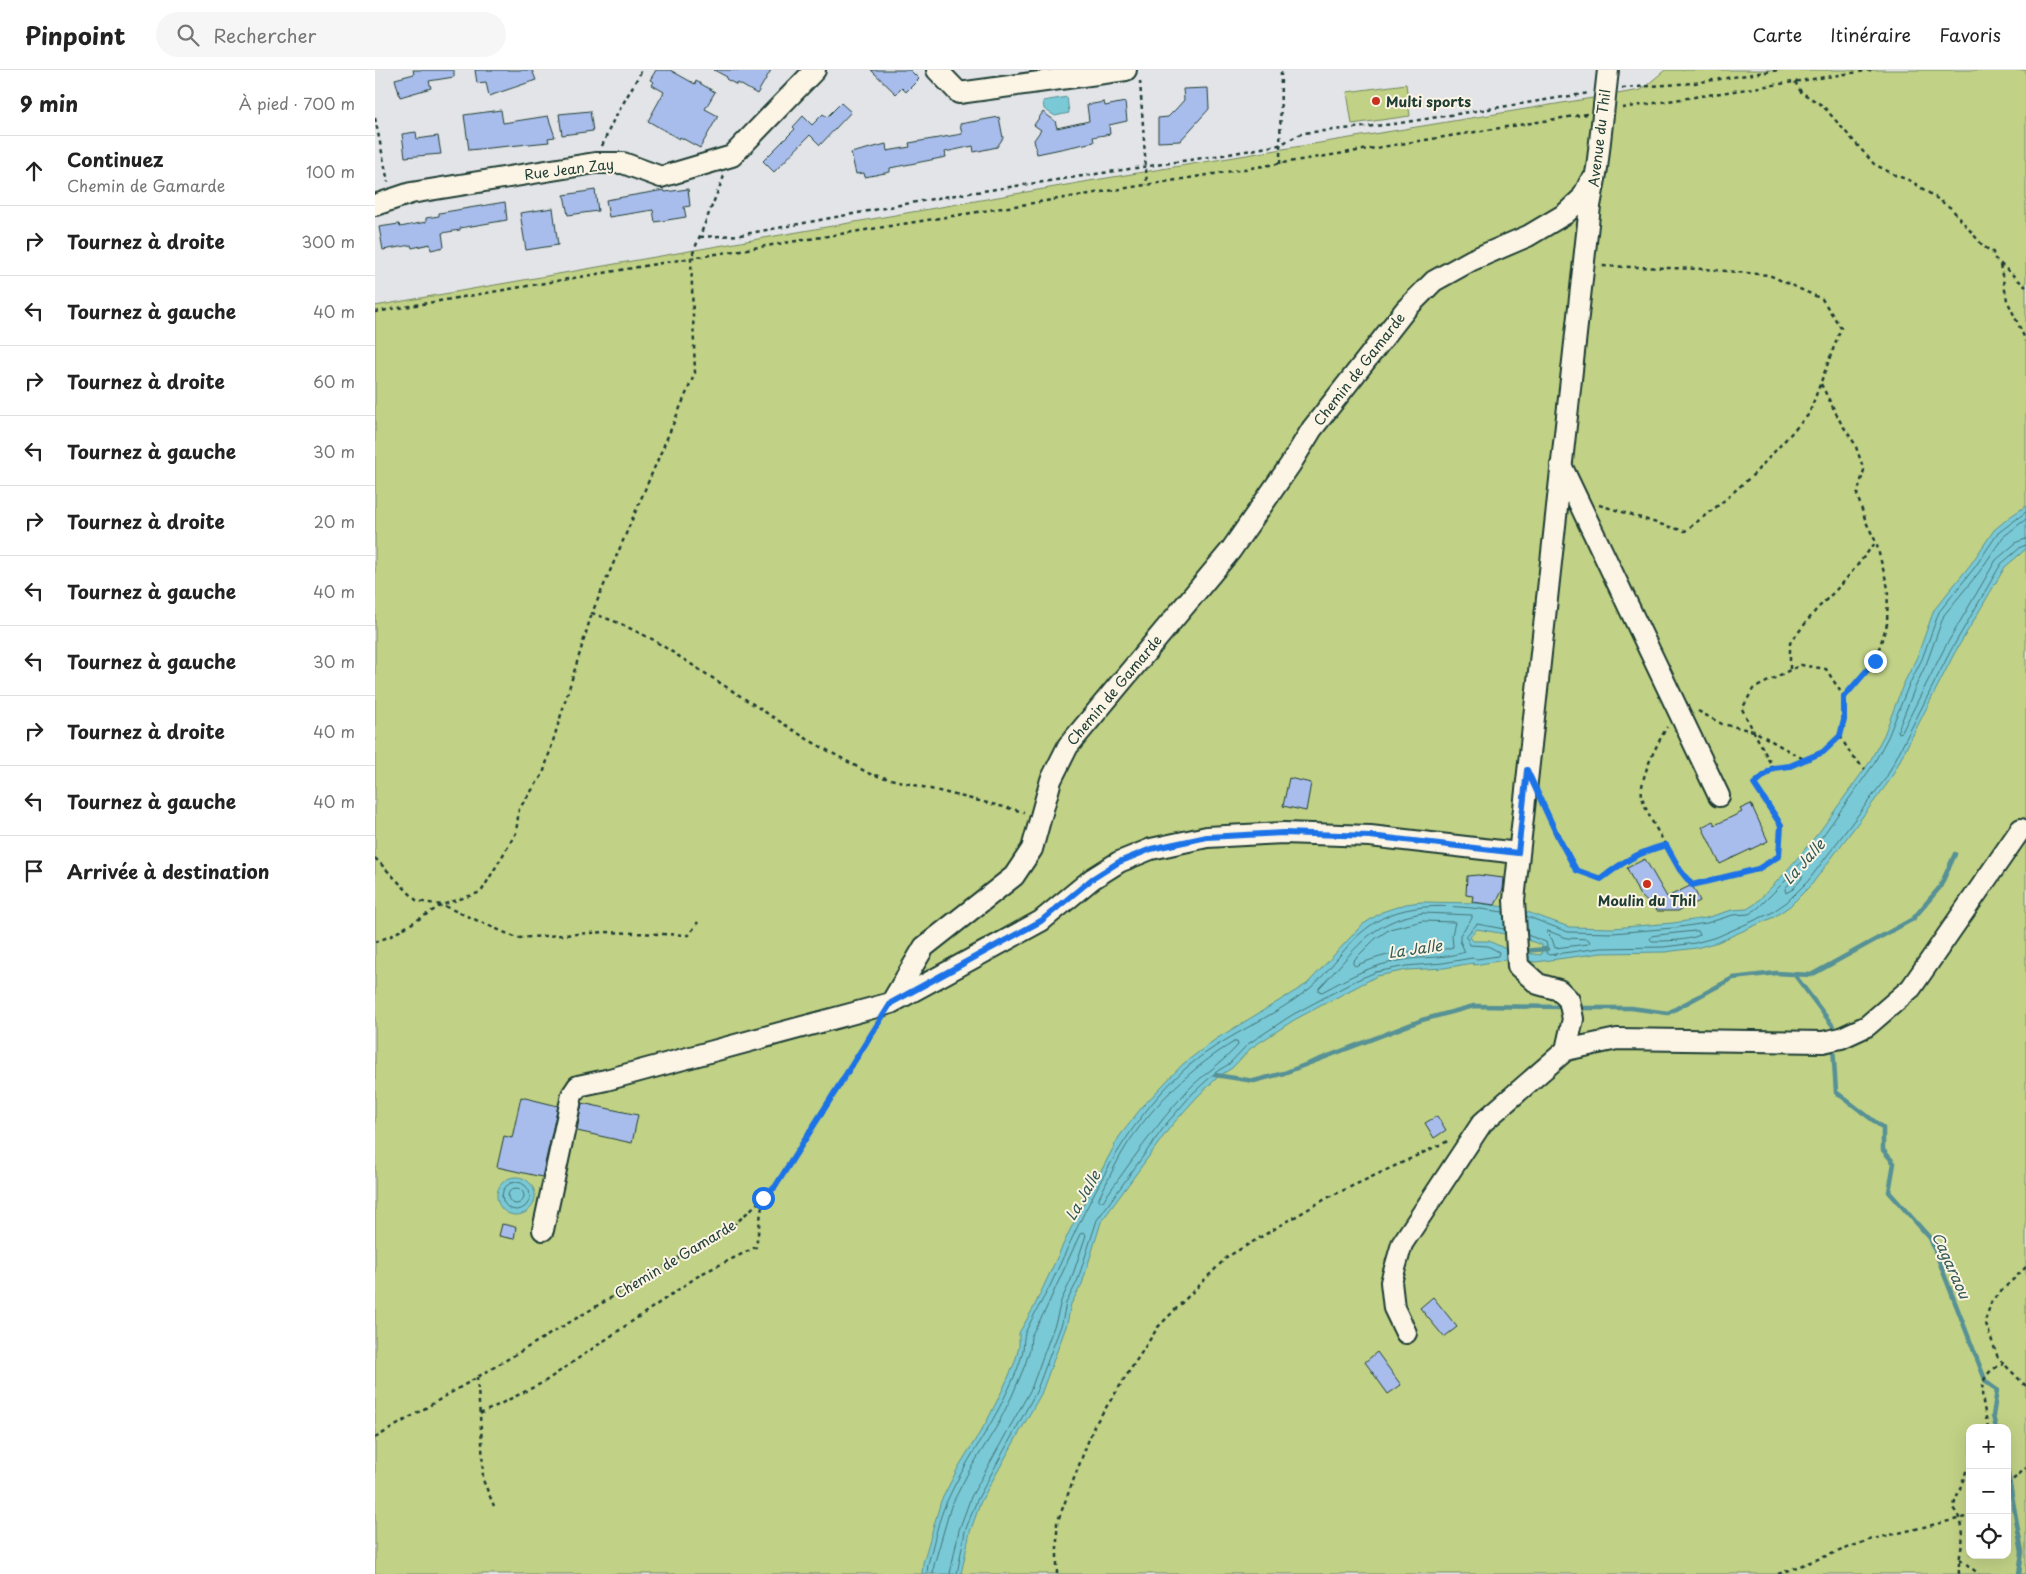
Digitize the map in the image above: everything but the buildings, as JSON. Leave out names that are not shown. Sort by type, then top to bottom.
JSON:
[{"type":"street","name":"Rue Jean Zay","points":[[383,202],[411,192],[595,163],[623,163],[661,177],[732,156],[815,70]]},
{"type":"street","points":[[937,70],[959,93],[1133,75]]},
{"type":"street","name":"Avenue du Thil","points":[[1566,1050],[1571,1010],[1559,990],[1539,984],[1518,966],[1514,900],[1583,266],[1608,70]]},
{"type":"street","name":"Chemin de Gamarde","points":[[891,1003],[924,948],[1014,876],[1031,849],[1051,780],[1068,746],[1231,550],[1291,465],[1312,429],[1406,309],[1434,281],[1472,260],[1528,236],[1565,214],[1582,198],[1597,168]]},
{"type":"street","points":[[1561,466],[1719,796]]},
{"type":"street","points":[[1405,1334],[1394,1308],[1391,1282],[1402,1244],[1482,1122],[1566,1050],[1617,1040],[1832,1040],[1867,1026],[1911,988],[2021,829]]},
{"type":"street","points":[[543,1230],[572,1095],[578,1086],[615,1078],[891,1003],[1025,931],[1041,921],[1092,879],[1119,862],[1151,849],[1207,837],[1283,833],[1370,836],[1518,853]]},
{"type":"path","points":[[595,163],[612,123],[642,70]]},
{"type":"path","points":[[1280,164],[1281,70]]},
{"type":"path","points":[[700,237],[740,235],[943,197],[1279,145],[1303,133],[1394,124],[1606,90],[1694,83],[1779,70]]},
{"type":"path","points":[[375,312],[691,258],[1603,111],[1872,70]]},
{"type":"path","points":[[1133,75],[1147,186]]},
{"type":"path","points":[[1795,82],[1801,92],[1823,106],[1874,164],[1911,181],[1951,208],[1984,247],[1993,252],[1993,258],[2026,287]]},
{"type":"path","points":[[375,118],[383,202]]},
{"type":"path","points":[[375,942],[391,936],[443,905],[481,892],[516,833],[519,810],[543,774],[592,613],[695,373],[691,258],[732,156]]},
{"type":"path","points":[[1999,263],[2007,300],[2026,341]]},
{"type":"path","points":[[1577,499],[1625,512],[1657,525],[1685,531],[1754,474],[1809,414],[1841,328],[1822,299],[1769,275],[1694,269],[1583,266]]},
{"type":"path","points":[[1821,384],[1841,423],[1855,444],[1864,470],[1857,495],[1866,522],[1877,542],[1888,588],[1887,624],[1875,661],[1844,697]]},
{"type":"path","points":[[1790,670],[1790,644],[1816,610],[1842,584],[1877,542]]},
{"type":"path","points":[[592,613],[619,623],[651,639],[807,739],[870,774],[1041,816]]},
{"type":"path","points":[[1539,796],[1576,870],[1601,879],[1623,862],[1642,852],[1666,845],[1680,870],[1692,885],[1758,869],[1779,856],[1781,825],[1754,784],[1773,768],[1790,766],[1823,752],[1840,736],[1844,720],[1844,697],[1826,670],[1801,665],[1790,670],[1753,689],[1742,709],[1773,768]]},
{"type":"path","points":[[1840,736],[1852,756],[1865,769]]},
{"type":"path","points":[[375,858],[417,901],[443,905],[517,938],[606,932],[689,935],[698,922]]},
{"type":"path","name":"Chemin de Gamarde","points":[[375,1438],[735,1224],[775,1187],[891,1003]]},
{"type":"path","points":[[1057,1574],[1057,1523],[1094,1426],[1158,1327],[1227,1257],[1327,1198],[1456,1136]]},
{"type":"path","points":[[480,1414],[544,1382],[701,1274],[756,1247],[763,1198]]},
{"type":"path","points":[[2026,1267],[1992,1300],[1985,1321],[1998,1358],[2026,1386]]},
{"type":"path","points":[[1987,1424],[1981,1390],[1984,1377],[1996,1367],[2004,1364]]},
{"type":"path","points":[[477,1377],[483,1480],[494,1506]]},
{"type":"path","points":[[2011,1481],[2026,1468]]},
{"type":"path","points":[[1959,1574],[1963,1534],[1961,1518],[1953,1508],[1967,1469]]},
{"type":"path","points":[[1778,1574],[1869,1540],[1966,1517]]},
{"type":"path","points":[[1960,1559],[1979,1574]]},
{"type":"green space","points":[[1665,70],[2026,70],[2026,1574],[375,1574],[375,306],[1095,180],[1641,90]]},
{"type":"green space","points":[[1406,84],[1410,116],[1352,124],[1347,92]]},
{"type":"water","points":[[1067,97],[1069,113],[1055,116],[1044,109],[1043,101]]},
{"type":"water","points":[[2026,506],[2026,549],[2005,567],[1954,654],[1890,780],[1812,884],[1790,906],[1774,917],[1718,942],[1696,948],[1665,952],[1601,953],[1536,962],[1511,959],[1474,965],[1473,963],[1444,968],[1407,970],[1377,976],[1294,1020],[1251,1048],[1232,1068],[1219,1076],[1197,1097],[1171,1126],[1101,1222],[1082,1284],[1071,1304],[1067,1324],[1041,1394],[981,1501],[970,1532],[961,1574],[922,1574],[923,1563],[941,1501],[1002,1391],[1015,1362],[1019,1347],[1019,1333],[1034,1307],[1070,1230],[1119,1137],[1142,1107],[1183,1064],[1216,1039],[1307,984],[1362,925],[1382,912],[1406,904],[1421,902],[1477,903],[1519,909],[1569,927],[1613,928],[1706,918],[1732,910],[1747,909],[1755,904],[1784,874],[1820,831],[1869,763],[1884,735],[1903,685],[1917,657],[1934,610],[1971,564],[1994,530]],"holes":[[[1477,929],[1516,936],[1542,945],[1541,955],[1510,951],[1489,941],[1473,941],[1470,937]]]},
{"type":"water","points":[[516,1177],[530,1182],[535,1196],[530,1210],[516,1215],[502,1210],[497,1196],[502,1182]]},
{"type":"waterway","points":[[1577,1008],[1631,1008],[1668,1013],[1733,978],[1776,973],[1811,975],[1913,919],[1940,887],[1955,854]]},
{"type":"waterway","name":"La Jalle","points":[[1522,951],[1547,949]]},
{"type":"waterway","name":"Cagaraou","points":[[1794,974],[1833,1026],[1833,1033]]},
{"type":"waterway","points":[[1215,1075],[1254,1081],[1284,1073],[1422,1020],[1474,1006],[1566,1007]]},
{"type":"waterway","name":"Cagaraou","points":[[1833,1046],[1836,1092],[1883,1128],[1883,1150],[1894,1163],[1889,1192],[1930,1238],[1986,1382],[1997,1390],[1993,1416],[1995,1424]]},
{"type":"waterway","name":"Cagaraou","points":[[2007,1469],[2022,1552],[2019,1574]]},
{"type":"place","name":"Multi sports","points":[[1376,101]]},
{"type":"place","name":"Moulin du Thil","points":[[1647,884]]},
{"type":"route","points":[[763,1198],[775,1187],[891,1003],[1008,941],[1041,921],[1092,879],[1119,862],[1151,849],[1207,837],[1283,833],[1370,836],[1518,853],[1527,770],[1558,837],[1576,870],[1601,879],[1623,862],[1642,852],[1666,845],[1680,870],[1692,885],[1719,880],[1758,869],[1779,856],[1781,825],[1754,784],[1773,768],[1790,766],[1823,752],[1840,736],[1844,720],[1844,697],[1875,661]]}]
